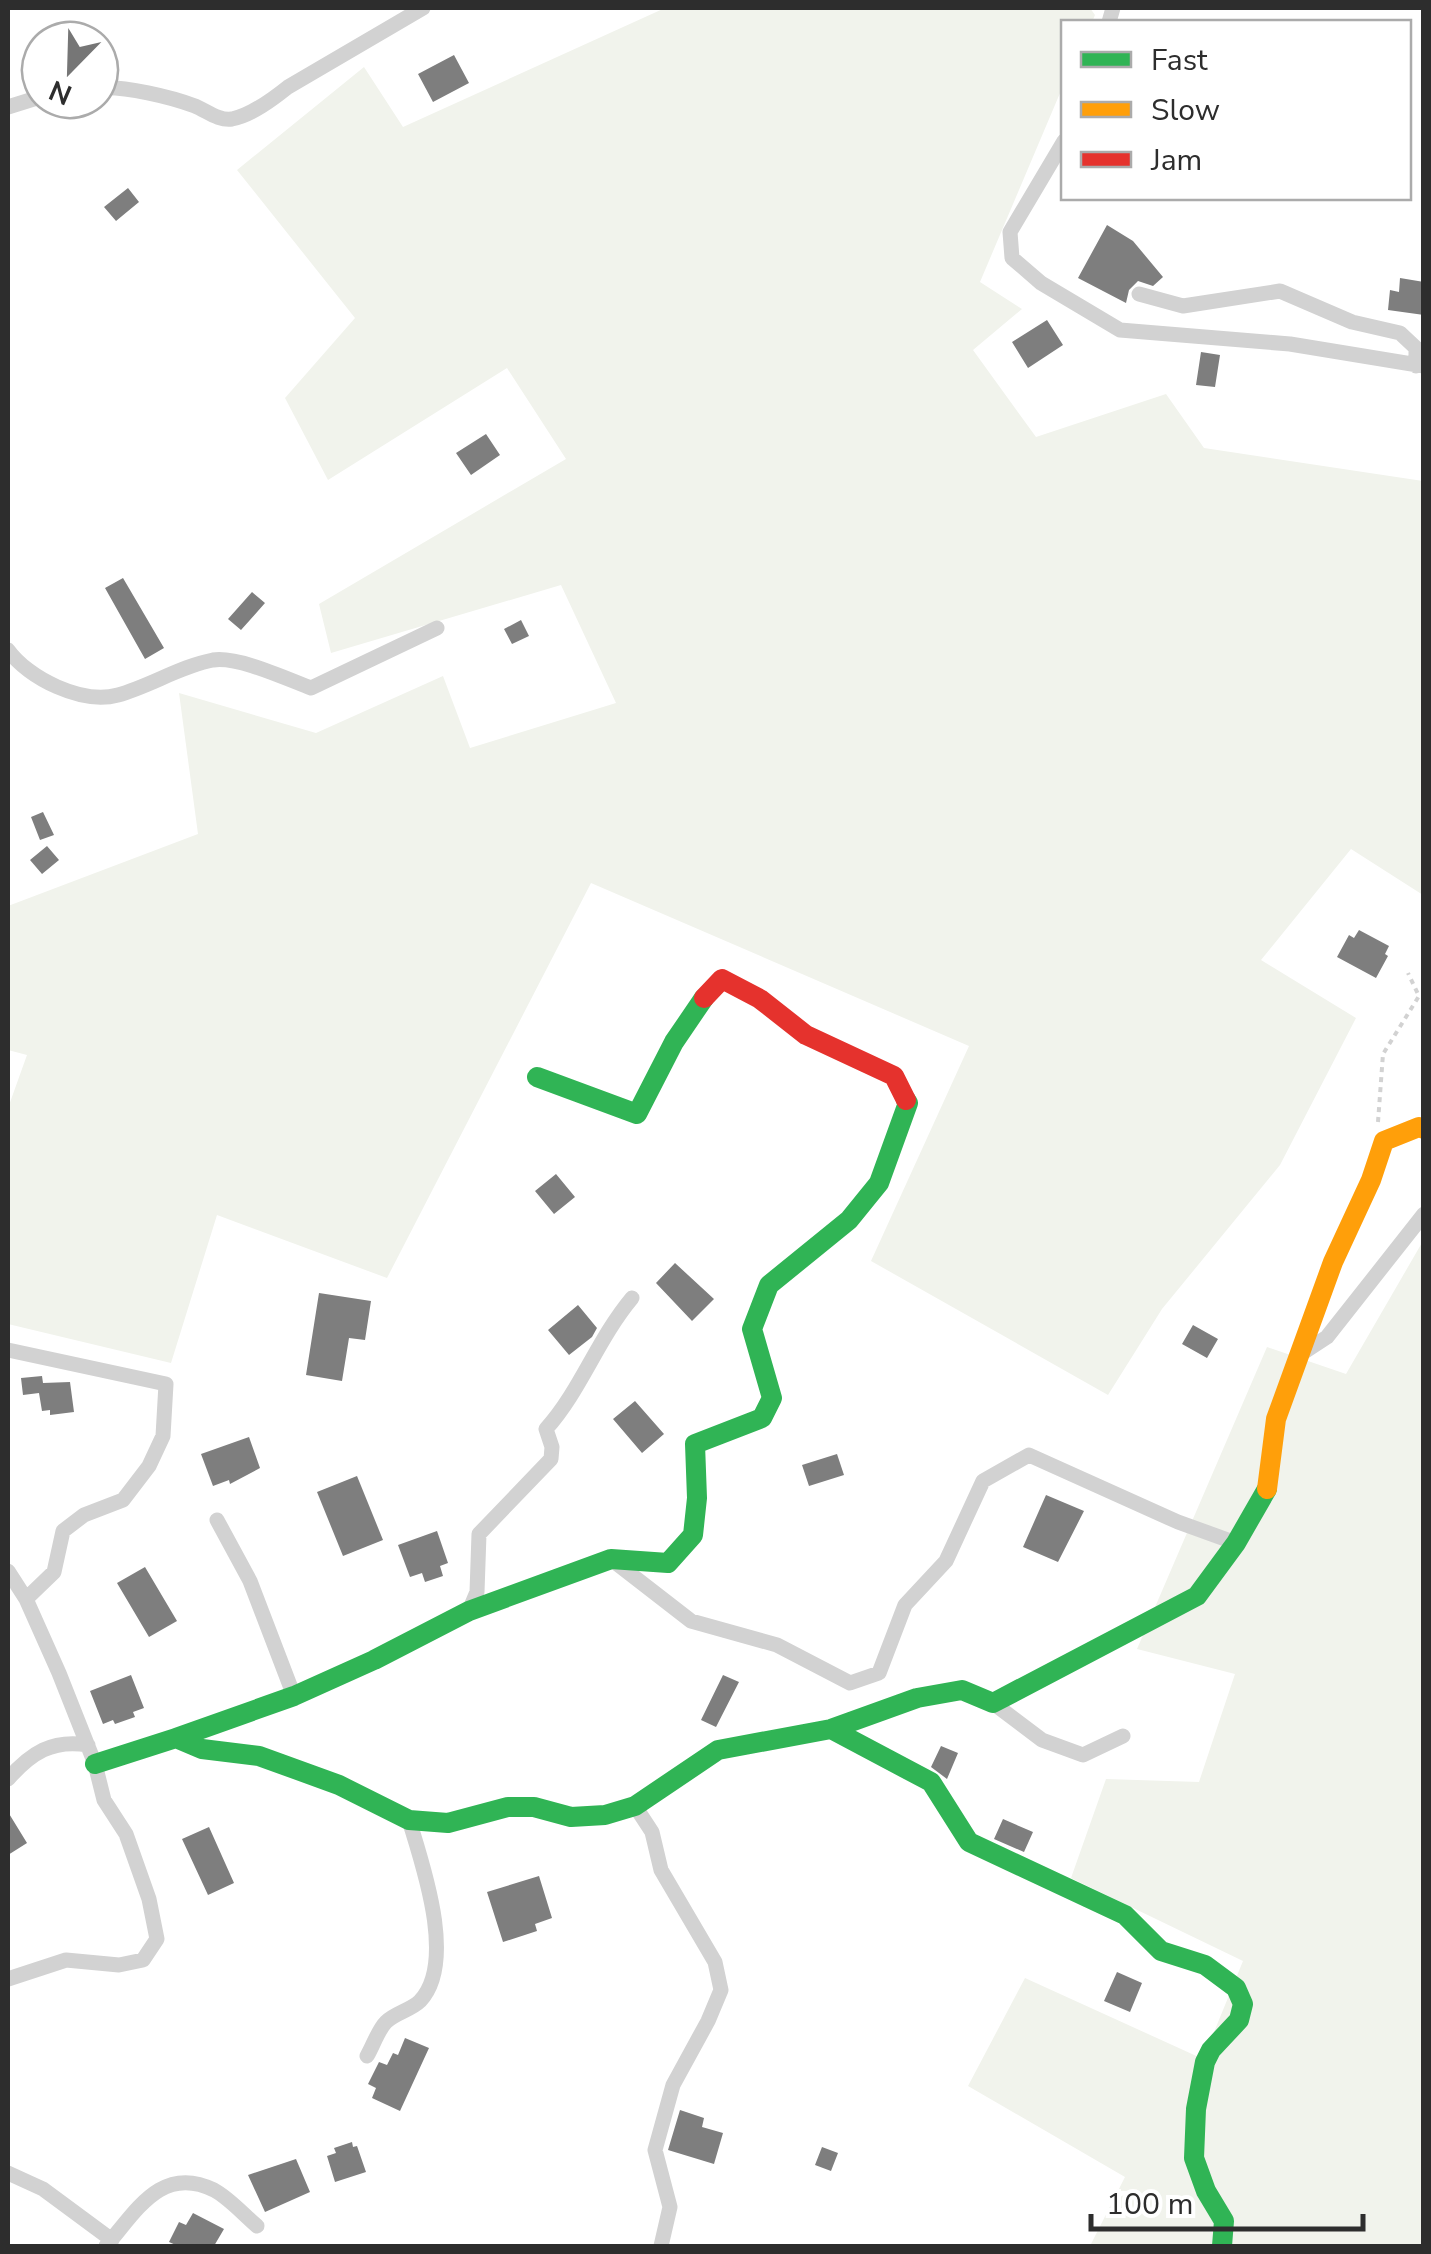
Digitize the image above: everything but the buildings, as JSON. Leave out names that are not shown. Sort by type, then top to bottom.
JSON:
[{"type":"street","points":[[120,88],[192,105],[222,119],[234,119],[270,102],[304,76],[422,8]]},
{"type":"street","points":[[1061,146],[1010,232],[1012,258],[1041,284],[1120,330],[1290,344],[1420,366],[1416,348],[1400,334],[1352,322],[1280,291],[1183,306],[1140,294]]},
{"type":"street","points":[[8,650],[19,666],[60,690],[113,697],[216,660],[259,669],[311,688],[437,628]]},
{"type":"street","points":[[8,1779],[25,1760],[47,1746],[67,1742],[92,1755],[176,1738],[294,1696],[468,1611],[611,1559],[668,1563],[692,1534],[698,1498],[695,1444],[762,1418],[772,1398],[752,1330],[769,1285],[850,1220],[879,1182],[908,1103],[894,1076],[806,1036],[760,999],[722,979],[703,997],[662,1062],[637,1114],[537,1077]]},
{"type":"street","points":[[993,1703],[1197,1596],[1266,1495],[1276,1419],[1333,1262],[1371,1180],[1384,1141],[1424,1129]]},
{"type":"street","points":[[1302,1354],[1327,1337],[1424,1214]]},
{"type":"street","points":[[468,1611],[477,1592],[479,1534],[550,1459],[552,1447],[546,1428],[564,1409],[608,1327],[632,1298]]},
{"type":"street","points":[[8,1350],[166,1384],[163,1436],[150,1466],[122,1500],[84,1515],[63,1531],[54,1572],[26,1600]]},
{"type":"street","points":[[611,1559],[691,1621],[777,1644],[850,1683],[879,1673],[905,1604],[946,1561],[982,1481],[1028,1455],[1178,1522],[1236,1543]]},
{"type":"street","points":[[217,1520],[250,1580],[294,1696]]},
{"type":"street","points":[[8,1571],[26,1600],[92,1755],[104,1800],[126,1834],[150,1899],[157,1939],[143,1960],[119,1965],[66,1960],[8,1979]]},
{"type":"street","points":[[176,1738],[202,1749],[259,1756],[339,1785],[409,1820],[448,1823],[508,1806],[534,1807],[570,1817],[635,1806],[718,1750],[831,1729],[916,1698],[962,1690],[993,1703],[1042,1740],[1083,1755],[1123,1736]]},
{"type":"street","points":[[831,1729],[931,1782],[968,1842],[1125,1914],[1160,1950],[1205,1965],[1236,1988],[1243,2004],[1240,2020],[1205,2062],[1194,2158],[1206,2191],[1224,2220],[1222,2246]]},
{"type":"street","points":[[635,1806],[652,1832],[662,1870],[715,1962],[721,1990],[673,2084],[655,2150],[670,2206],[660,2246]]},
{"type":"street","points":[[368,2056],[386,2022],[420,2000],[432,1978],[434,1898],[409,1820]]},
{"type":"street","points":[[8,2173],[44,2189],[109,2243],[156,2189],[178,2182],[214,2190],[257,2226]]},
{"type":"path","points":[[1384,1141],[1376,1116],[1383,1054],[1419,996],[1408,973]]},
{"type":"shaded area","points":[[665,8],[1090,8],[1095,15],[1093,20],[1061,20],[1061,91],[980,282],[1022,309],[973,350],[1036,437],[1166,394],[1204,448],[1423,481],[1423,895],[1351,849],[1261,960],[1356,1018],[1280,1165],[1162,1309],[1108,1395],[871,1261],[969,1046],[591,883],[387,1278],[217,1215],[171,1363],[8,1324],[8,1108],[27,1055],[8,1050],[8,906],[198,834],[179,693],[316,733],[443,676],[470,748],[616,703],[561,585],[331,653],[319,604],[566,459],[507,368],[328,480],[285,398],[355,318],[237,170],[364,67],[403,127]]},
{"type":"shaded area","points":[[1423,1241],[1423,2246],[1090,2246],[1125,2177],[968,2086],[1025,1978],[1203,2059],[1243,1961],[1071,1878],[1106,1779],[1199,1782],[1235,1674],[1137,1649],[1267,1347],[1346,1374]]},
{"type":"traffic: fast","points":[[537,1077],[637,1114],[674,1042],[704,998]]},
{"type":"traffic: fast","points":[[176,1738],[294,1696],[469,1611],[611,1559],[668,1563],[693,1535],[697,1498],[695,1444],[762,1418],[772,1398],[752,1329],[769,1285],[849,1220],[879,1183],[906,1100]]},
{"type":"traffic: fast","points":[[95,1764],[176,1738],[202,1749],[259,1756],[339,1785],[409,1820],[448,1823],[508,1807],[534,1807],[571,1817],[605,1815],[635,1806],[718,1750],[831,1729],[917,1698],[962,1690],[993,1703],[1197,1596],[1236,1543],[1267,1489]]},
{"type":"traffic: fast","points":[[831,1729],[931,1782],[969,1842],[1125,1915],[1161,1951],[1205,1965],[1236,1988],[1243,2004],[1239,2020],[1205,2062],[1196,2109],[1194,2158],[1206,2191],[1224,2221],[1222,2246]]},
{"type":"traffic: slow","points":[[1267,1489],[1276,1419],[1333,1262],[1371,1180],[1384,1141],[1419,1127],[1424,1129]]},
{"type":"traffic: jam","points":[[704,998],[722,979],[760,999],[806,1035],[894,1076],[906,1100]]}]
